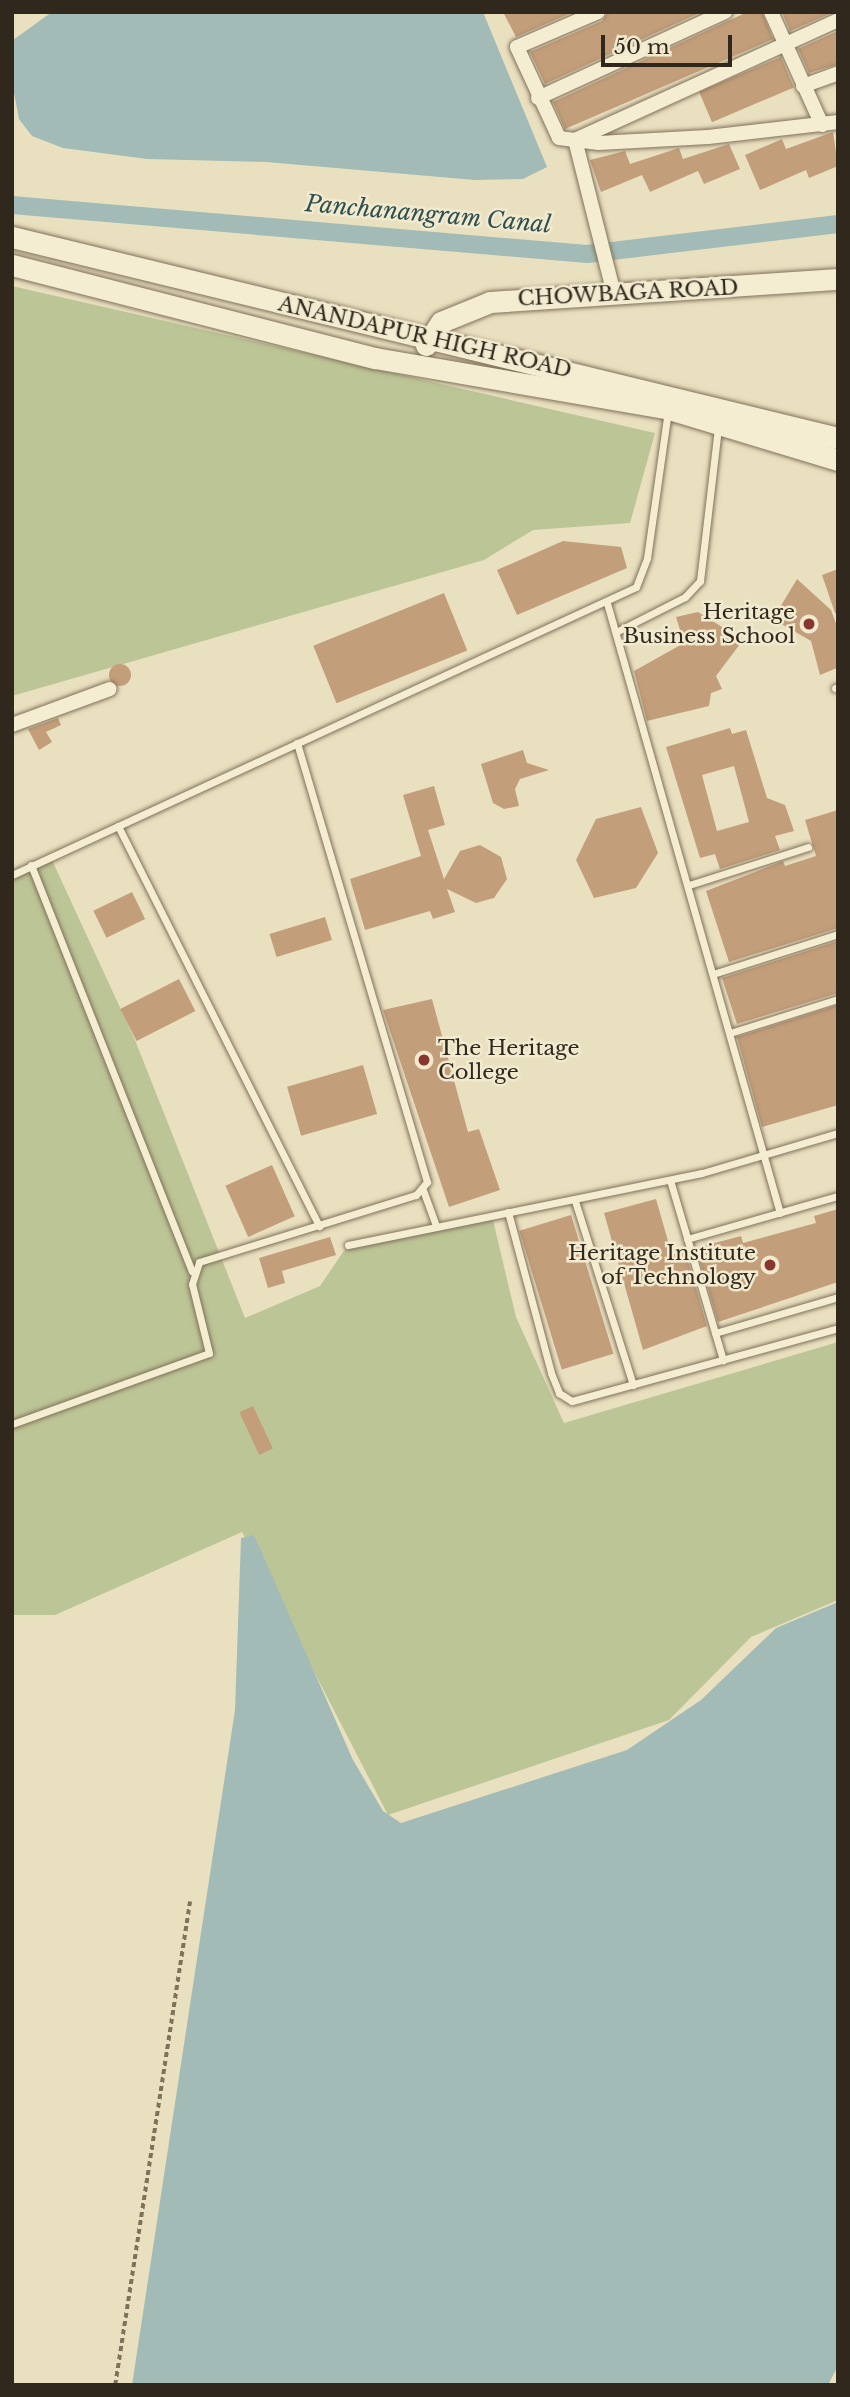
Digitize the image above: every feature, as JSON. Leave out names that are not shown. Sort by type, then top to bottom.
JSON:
[{"type":"main road","name":"ANANDAPUR HIGH ROAD","points":[[12,237],[429,336],[721,416],[838,438]]},
{"type":"main road","name":"ANANDAPUR HIGH ROAD","points":[[12,265],[375,358],[669,402]]},
{"type":"main road","name":"CHOWBAGA ROAD","points":[[429,336],[459,311],[491,302],[838,278]]},
{"type":"main road","points":[[420,363],[429,336]]},
{"type":"main road","name":"ANANDAPUR HIGH ROAD","points":[[721,416],[838,460]]},
{"type":"street","points":[[598,12],[517,47],[553,133],[575,140],[695,138],[838,122]]},
{"type":"street","points":[[538,98],[725,12]]},
{"type":"street","points":[[771,12],[822,125]]},
{"type":"street","points":[[575,140],[838,20]]},
{"type":"street","points":[[803,86],[838,73]]},
{"type":"street","points":[[575,140],[594,200],[614,294]]},
{"type":"street","points":[[12,725],[110,689]]},
{"type":"lane","points":[[12,875],[607,603],[636,587],[643,574],[669,402]]},
{"type":"lane","points":[[616,632],[685,597],[700,581],[721,416]]},
{"type":"lane","points":[[607,603],[780,1213]]},
{"type":"lane","points":[[297,743],[423,1164],[423,1190],[435,1223]]},
{"type":"lane","points":[[118,826],[318,1226]]},
{"type":"lane","points":[[689,885],[808,847]]},
{"type":"lane","points":[[12,1424],[209,1353],[192,1271],[31,865]]},
{"type":"lane","points":[[713,974],[838,934]]},
{"type":"lane","points":[[730,1033],[838,999]]},
{"type":"lane","points":[[348,1245],[435,1223],[575,1201],[670,1180],[838,1133]]},
{"type":"lane","points":[[670,1180],[723,1360]]},
{"type":"lane","points":[[192,1271],[200,1262],[423,1190]]},
{"type":"lane","points":[[687,1239],[838,1196]]},
{"type":"lane","points":[[575,1201],[633,1385]]},
{"type":"lane","points":[[508,1212],[559,1393],[572,1401],[838,1328]]},
{"type":"lane","points":[[715,1333],[838,1297]]},
{"type":"path","points":[[115,2385],[190,1902]]},
{"type":"green space","points":[[12,286],[655,433],[630,523],[533,530],[484,560],[12,696]]},
{"type":"green space","points":[[51,858],[135,1040],[245,1318],[320,1286],[348,1245],[492,1216],[516,1317],[564,1423],[838,1342],[838,1600],[751,1637],[669,1720],[388,1815],[242,1532],[55,1615],[12,1615],[12,878]]},
{"type":"water","points":[[52,12],[483,12],[547,167],[523,179],[475,180],[266,162],[147,159],[63,148],[32,136],[19,119],[14,93],[13,40]]},
{"type":"water","points":[[254,1535],[353,1760],[383,1811],[401,1823],[627,1750],[701,1700],[776,1628],[838,1602],[838,2366],[828,2385],[132,2385],[235,1710],[241,1538]]},
{"type":"building","points":[[503,12],[573,12],[516,37]]},
{"type":"building","points":[[608,12],[701,12],[545,84],[530,52],[602,21]]},
{"type":"building","points":[[762,12],[773,39],[565,129],[553,102],[743,14]]},
{"type":"building","points":[[782,12],[828,12],[829,14],[790,31]]},
{"type":"building","points":[[836,32],[838,64],[809,73],[798,49]]},
{"type":"building","points":[[781,57],[794,87],[712,122],[699,92]]},
{"type":"building","points":[[833,132],[838,166],[809,178],[806,170],[760,190],[745,155],[782,139],[786,149]]},
{"type":"building","points":[[729,144],[740,169],[704,184],[698,171],[650,192],[642,175],[601,192],[590,160],[625,151],[630,164],[679,148],[683,159]]},
{"type":"building","points":[[563,541],[621,547],[627,568],[517,615],[497,570]]},
{"type":"building","points":[[838,569],[838,613],[835,613],[822,575]]},
{"type":"building","name":"Heritage Business School","points":[[797,579],[831,610],[838,629],[837,668],[820,675],[811,641],[773,619]]},
{"type":"building","points":[[444,593],[467,650],[336,703],[313,646]]},
{"type":"building","points":[[698,612],[743,640],[716,676],[722,689],[711,693],[709,706],[647,721],[634,671],[684,643],[676,617]]},
{"type":"building","points":[[120,664],[130,671],[131,675],[124,685],[120,686],[110,679],[109,675],[116,665]]},
{"type":"building","points":[[58,718],[61,725],[46,732],[52,742],[39,750],[28,729]]},
{"type":"building","points":[[730,728],[732,734],[746,730],[767,798],[785,805],[794,831],[775,836],[780,850],[720,869],[715,854],[700,858],[666,747]],"holes":[[[734,766],[749,822],[717,831],[702,775]]]},
{"type":"building","points":[[523,750],[527,763],[549,770],[520,779],[515,789],[519,806],[504,809],[493,803],[481,764]]},
{"type":"building","points":[[434,786],[445,825],[428,830],[444,879],[460,851],[480,845],[501,857],[507,879],[494,898],[476,903],[447,889],[455,912],[433,919],[430,911],[365,930],[350,879],[421,856],[403,795]]},
{"type":"building","points":[[641,807],[658,853],[636,888],[594,898],[576,860],[596,819]]},
{"type":"building","points":[[838,810],[838,928],[729,962],[706,891],[783,861],[785,866],[816,856],[805,820]]},
{"type":"building","points":[[132,892],[145,919],[107,938],[93,911]]},
{"type":"building","points":[[325,917],[332,940],[277,957],[270,934]]},
{"type":"building","points":[[838,941],[838,993],[737,1024],[722,978]]},
{"type":"building","points":[[179,979],[195,1011],[137,1041],[120,1009]]},
{"type":"building","points":[[432,999],[468,1132],[479,1129],[500,1190],[449,1207],[383,1010]]},
{"type":"building","points":[[838,1005],[838,1105],[762,1127],[737,1037]]},
{"type":"building","points":[[363,1065],[377,1114],[301,1136],[287,1087]]},
{"type":"building","points":[[272,1165],[295,1216],[248,1237],[225,1186]]},
{"type":"building","points":[[656,1199],[672,1255],[685,1251],[707,1326],[643,1350],[604,1213]]},
{"type":"building","name":"Heritage Institute of Technology","points":[[838,1209],[838,1282],[718,1322],[696,1248],[741,1236],[743,1243],[816,1223],[814,1216]]},
{"type":"building","points":[[571,1215],[613,1354],[562,1369],[519,1231]]},
{"type":"building","points":[[330,1237],[336,1255],[282,1271],[285,1283],[268,1288],[259,1258]]},
{"type":"building","points":[[253,1406],[273,1449],[259,1455],[239,1412]]},
{"type":"waterway","name":"Panchanangram Canal","points":[[12,205],[587,254],[838,224]]},
{"type":"place","name":"Heritage Business School","points":[[809,624]]},
{"type":"place","name":"The Heritage College","points":[[424,1060]]},
{"type":"place","name":"Heritage Institute of Technology","points":[[770,1265]]}]
